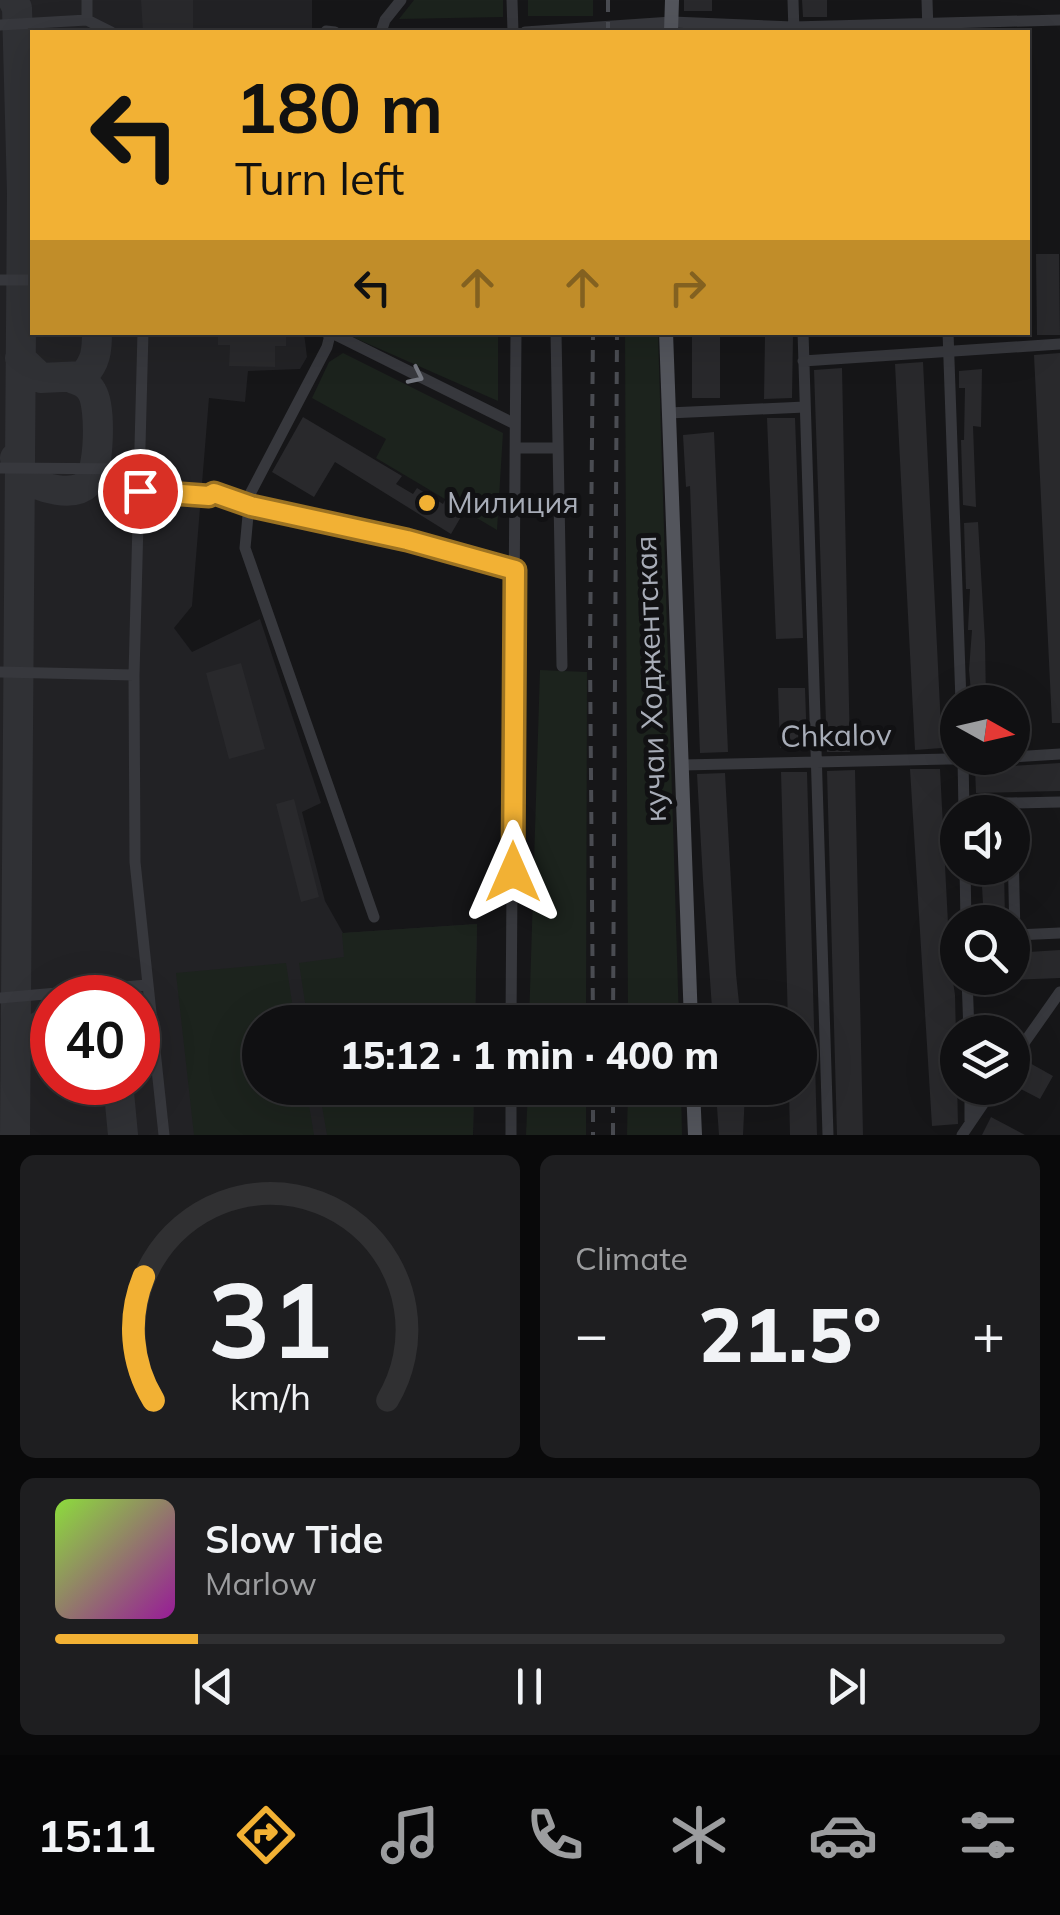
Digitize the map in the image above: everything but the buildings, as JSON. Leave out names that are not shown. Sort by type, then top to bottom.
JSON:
[{"type":"main road","points":[[671,27],[672,0]]},
{"type":"main road","name":"кучаи Ходжентская","points":[[666,335],[690,1005]]},
{"type":"main road","points":[[694,1105],[695,1135]]},
{"type":"street","points":[[87,0],[88,20]]},
{"type":"street","points":[[382,30],[401,0]]},
{"type":"street","points":[[512,0],[513,30]]},
{"type":"street","points":[[793,0],[794,30]]},
{"type":"street","points":[[927,0],[928,28]]},
{"type":"street","points":[[0,25],[88,20],[107,30]]},
{"type":"street","points":[[583,30],[928,28],[1060,20]]},
{"type":"street","points":[[0,280],[30,280]]},
{"type":"street","points":[[143,335],[134,675],[135,862],[146,975]]},
{"type":"street","points":[[328,335],[327,346],[250,494],[245,548],[374,917]]},
{"type":"street","points":[[332,335],[515,424]]},
{"type":"street","points":[[512,1005],[516,335]]},
{"type":"street","points":[[556,335],[562,666]]},
{"type":"street","points":[[802,335],[828,1135]]},
{"type":"street","points":[[948,335],[960,685]]},
{"type":"street","points":[[804,361],[1060,344]]},
{"type":"street","points":[[668,413],[805,407]]},
{"type":"street","points":[[516,448],[558,448]]},
{"type":"street","points":[[0,468],[140,469]]},
{"type":"street","points":[[140,491],[209,496],[214,493],[251,506],[407,540],[515,570]]},
{"type":"street","points":[[0,672],[134,675]]},
{"type":"street","points":[[1030,755],[1060,754]]},
{"type":"street","name":"Chkalov","points":[[682,765],[940,759]]},
{"type":"street","points":[[1030,803],[1060,802]]},
{"type":"street","points":[[1014,885],[1015,935],[1060,933]]},
{"type":"street","points":[[1030,1034],[1060,992]]},
{"type":"street","points":[[0,998],[30,995]]},
{"type":"street","points":[[160,1100],[164,1135]]},
{"type":"street","points":[[510,1135],[511,1105]]},
{"type":"street","points":[[970,1105],[970,1121]]},
{"type":"street","points":[[962,1135],[982,1105]]},
{"type":"shaded area","points":[[0,0],[312,0],[312,30],[30,30],[30,335],[304,335],[307,357],[300,369],[248,371],[245,402],[209,398],[192,606],[174,628],[192,652],[260,619],[321,803],[302,812],[325,901],[343,933],[477,924],[475,1005],[242,1005],[242,1105],[474,1105],[473,1135],[0,1135]]},
{"type":"shaded area","points":[[414,0],[503,0],[503,17],[399,19]]},
{"type":"shaded area","points":[[528,0],[593,0],[593,16],[528,16]]},
{"type":"shaded area","points":[[348,335],[498,335],[498,401]]},
{"type":"shaded area","points":[[625,335],[658,335],[678,1005],[628,1005]]},
{"type":"shaded area","points":[[343,353],[503,433],[497,530],[376,458],[386,439],[312,398],[329,362]]},
{"type":"shaded area","points":[[540,670],[587,672],[586,1005],[530,1005]]},
{"type":"shaded area","points":[[477,924],[475,1005],[305,1005],[299,963],[344,957],[342,933]]},
{"type":"shaded area","points":[[286,963],[292,1005],[242,1005],[242,1105],[309,1105],[314,1135],[194,1135],[176,973]]},
{"type":"shaded area","points":[[322,1105],[474,1105],[473,1135],[327,1135]]},
{"type":"shaded area","points":[[527,1105],[586,1105],[586,1135],[526,1135]]},
{"type":"shaded area","points":[[628,1105],[681,1105],[682,1135],[627,1135]]},
{"type":"taxiway","points":[[13,0],[17,8],[22,192],[15,1135]]},
{"type":"taxiway","points":[[20,358],[41,378],[83,376],[95,356],[97,335]]},
{"type":"taxiway","points":[[15,458],[28,478],[40,485],[66,491],[87,484],[97,454],[97,411],[90,389],[74,379]]},
{"type":"taxiway","points":[[16,1052],[30,1032]]},
{"type":"taxiway","points":[[120,1105],[123,1135]]},
{"type":"railway","points":[[608,0],[608,30]]},
{"type":"railway","points":[[593,335],[593,1005]]},
{"type":"railway","points":[[613,1005],[617,335]]},
{"type":"railway","points":[[593,1105],[593,1135]]},
{"type":"railway","points":[[613,1105],[613,1135]]},
{"type":"place","name":"Милиция","points":[[427,503]]},
{"type":"route","points":[[140,491],[209,496],[214,493],[251,506],[407,540],[515,570],[513,872]]}]
